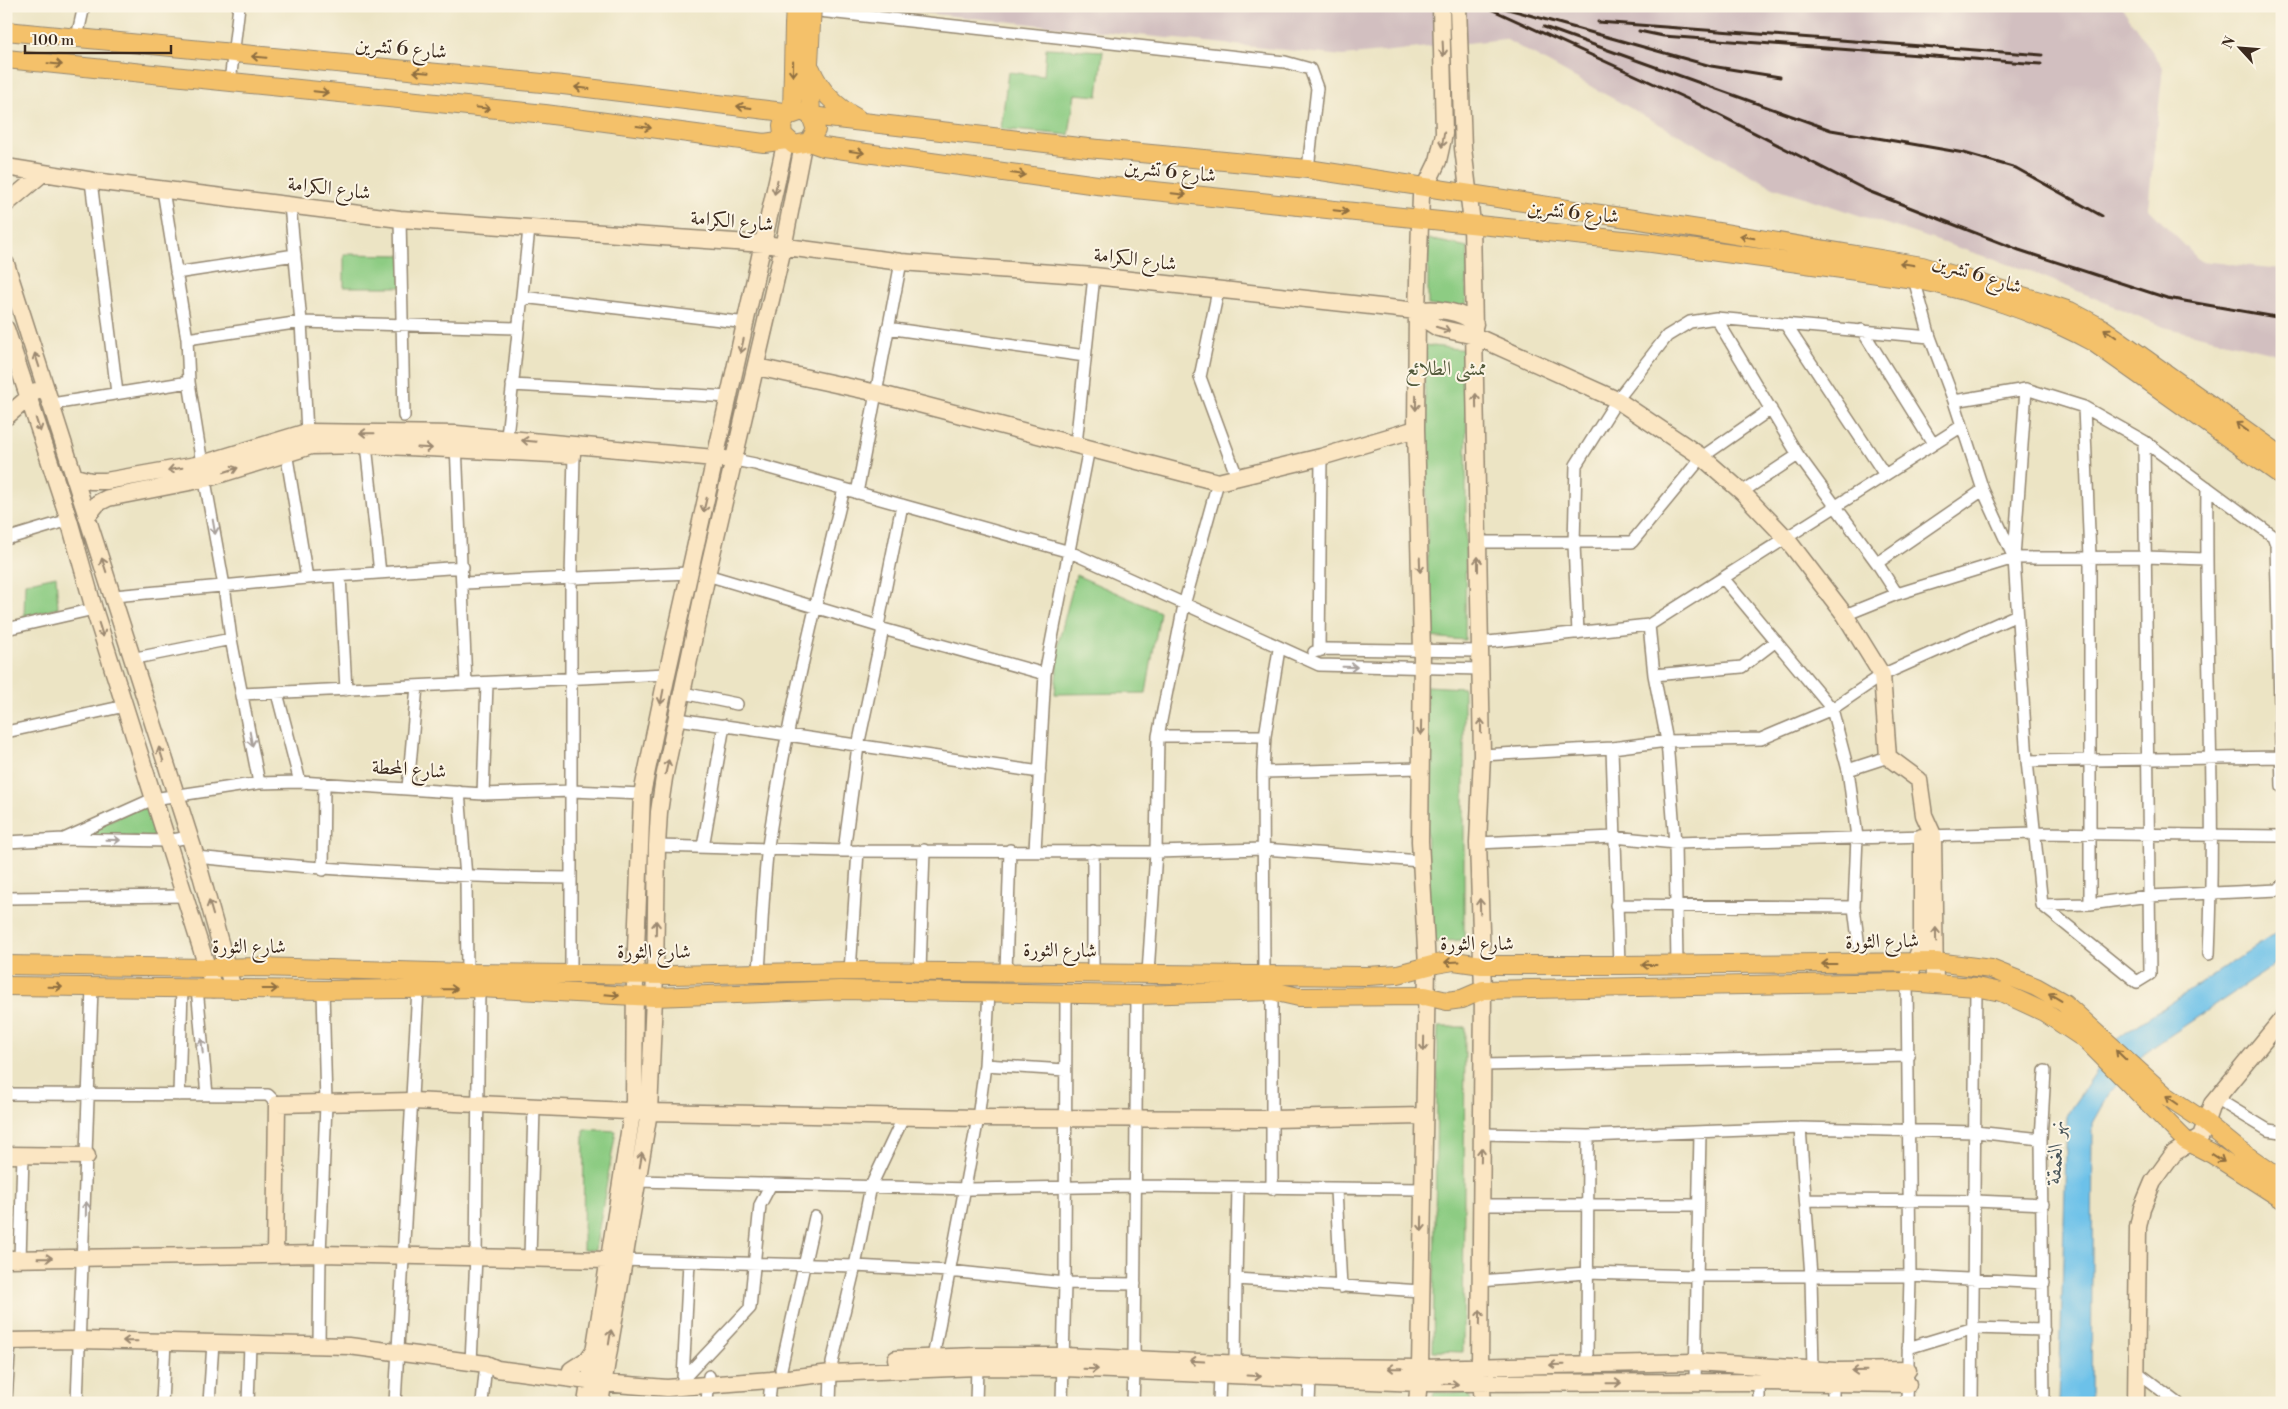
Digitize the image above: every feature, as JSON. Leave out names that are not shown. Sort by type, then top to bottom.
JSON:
[{"type":"main road","points":[[6,59],[545,114],[764,143],[786,140],[794,145],[806,144],[816,130],[811,116],[809,63],[803,25],[795,6]]},
{"type":"main road","points":[[786,140],[782,125],[792,113],[803,25],[812,6]]},
{"type":"main road","name":"شارع 6 تشرين","points":[[6,31],[563,85],[792,113]]},
{"type":"main road","points":[[809,63],[817,81],[828,97],[843,110],[862,121]]},
{"type":"main road","points":[[792,113],[802,111],[811,116]]},
{"type":"main road","name":"شارع 6 تشرين","points":[[811,116],[1078,147],[1308,169],[1470,193],[1922,266],[2070,311],[2102,328],[2282,456]]},
{"type":"main road","name":"شارع 6 تشرين","points":[[806,144],[1097,185],[1652,243],[1914,279],[1945,285],[2069,329],[2129,367],[2282,476]]},
{"type":"main road","name":"شارع الثورة","points":[[6,965],[655,975],[759,971],[1006,971],[1381,976],[1454,961],[1482,965],[1861,964],[1936,962],[1991,969],[2021,980],[2064,1003],[2089,1034]]},
{"type":"main road","name":"شارع الثورة","points":[[6,986],[323,990],[479,988],[654,998],[840,990],[1066,994],[1272,991],[1299,997],[1425,996],[1440,1000],[1455,1000],[1469,997],[1483,990],[1907,982],[1976,987],[2021,999],[2089,1034]]},
{"type":"main road","points":[[2089,1034],[2145,1088],[2184,1138],[2282,1199]]},
{"type":"main road","points":[[2145,1088],[2200,1118],[2239,1150],[2282,1180]]},
{"type":"street","points":[[77,37],[84,6]]},
{"type":"street","points":[[230,82],[239,6]]},
{"type":"street","points":[[773,6],[1294,64],[1310,69],[1317,88],[1308,169]]},
{"type":"street","points":[[1441,6],[1453,91],[1464,148],[1472,223],[1482,755],[1478,843],[1483,990],[1480,1281],[1480,1366],[1483,1403]]},
{"type":"street","points":[[1417,1403],[1427,966],[1420,861],[1422,650],[1416,429],[1417,311],[1421,196],[1438,161],[1442,148],[1453,91],[1458,6]]},
{"type":"street","points":[[586,1403],[597,1378],[615,1260],[635,1079],[634,997],[642,794],[786,140]]},
{"type":"street","points":[[600,1403],[596,1349],[615,1260],[638,1181],[649,1112],[655,975],[657,846],[664,778],[707,575],[757,367],[806,144]]},
{"type":"street","name":"شارع الكرامة","points":[[6,167],[91,181],[400,219],[764,244],[901,262],[1094,276],[1218,291],[1456,314],[1475,330],[1616,400],[1702,457],[1742,492],[1786,538],[1845,615],[1882,675]]},
{"type":"street","points":[[6,204],[43,173]]},
{"type":"street","points":[[91,181],[117,393]]},
{"type":"street","points":[[163,190],[187,339],[189,382],[224,586],[231,639],[259,783]]},
{"type":"street","points":[[290,205],[301,322],[307,432]]},
{"type":"street","points":[[400,219],[404,416]]},
{"type":"street","points":[[506,446],[529,229]]},
{"type":"street","points":[[176,273],[295,255]]},
{"type":"street","points":[[857,493],[901,262]]},
{"type":"street","points":[[6,264],[114,596],[131,659],[196,857],[233,989]]},
{"type":"street","points":[[1035,850],[1045,674],[1070,552],[1082,446],[1085,356],[1094,276]]},
{"type":"street","points":[[1914,279],[1930,337],[1954,401],[1983,490],[2014,558]]},
{"type":"street","points":[[1218,291],[1200,377],[1237,477]]},
{"type":"street","points":[[522,297],[747,323]]},
{"type":"street","points":[[1578,633],[1574,544],[1576,465],[1616,400],[1667,336],[1690,322],[1716,318],[1930,337]]},
{"type":"street","points":[[1716,318],[1798,455],[1878,562],[1898,594]]},
{"type":"street","points":[[187,339],[301,322],[517,328]]},
{"type":"street","points":[[1786,325],[1885,475]]},
{"type":"street","points":[[887,328],[1085,356]]},
{"type":"street","points":[[6,329],[69,520],[94,609],[208,968],[198,989],[178,1095]]},
{"type":"street","points":[[1862,330],[1933,444]]},
{"type":"street","points":[[757,367],[877,393],[1218,482],[1321,457],[1416,429]]},
{"type":"street","points":[[52,404],[189,382]]},
{"type":"street","points":[[6,418],[45,384]]},
{"type":"street","points":[[512,384],[730,397]]},
{"type":"street","points":[[1954,401],[2026,389],[2084,407],[2144,441],[2273,536],[2276,544],[2282,787]]},
{"type":"street","points":[[2026,389],[2014,558],[2027,761],[2042,905],[2136,982],[2150,974],[2144,441]]},
{"type":"street","points":[[2084,407],[2090,557],[2088,760],[2091,833],[2090,904]]},
{"type":"street","points":[[1478,542],[1574,544],[1632,542],[1702,457],[1771,409]]},
{"type":"street","points":[[1303,657],[1319,650],[1422,650],[1479,647],[1649,625],[1962,426]]},
{"type":"street","points":[[75,477],[90,481],[106,481],[204,472],[307,432],[456,442],[733,466],[756,464],[1070,552],[1279,649],[1303,657],[1313,664],[1324,666],[1480,669]]},
{"type":"street","points":[[88,515],[98,503],[108,498],[311,446],[456,442]]},
{"type":"street","points":[[456,442],[464,583],[466,684]]},
{"type":"street","points":[[366,445],[380,573]]},
{"type":"street","points":[[506,446],[574,455],[715,464]]},
{"type":"street","points":[[286,452],[308,578]]},
{"type":"street","points":[[571,973],[571,578],[574,455]]},
{"type":"street","points":[[1742,492],[1798,455]]},
{"type":"street","points":[[1319,650],[1321,457]]},
{"type":"street","points":[[1148,973],[1156,852],[1158,736],[1184,605],[1218,482]]},
{"type":"street","points":[[2208,487],[2206,559],[2212,893],[2209,954]]},
{"type":"street","points":[[759,971],[768,848],[787,734],[844,489]]},
{"type":"street","points":[[1878,562],[1983,490]]},
{"type":"street","points":[[844,851],[858,746],[902,506]]},
{"type":"street","points":[[6,539],[69,520]]},
{"type":"street","points":[[1845,615],[1898,594],[2014,558],[2145,556],[2206,559]]},
{"type":"street","points":[[114,596],[308,578],[462,567]]},
{"type":"street","points":[[464,583],[690,574]]},
{"type":"street","points":[[707,575],[881,628],[1045,674]]},
{"type":"street","points":[[340,576],[346,690]]},
{"type":"street","points":[[1723,578],[1832,709],[1848,770],[1857,837],[1854,907],[1861,964]]},
{"type":"street","points":[[6,629],[94,609]]},
{"type":"street","points":[[1482,755],[1612,748],[1667,742],[1760,739],[1832,709],[1882,675],[2017,615]]},
{"type":"street","points":[[1649,625],[1654,676],[1667,742],[1675,843],[1674,905],[1678,965]]},
{"type":"street","points":[[131,659],[231,639]]},
{"type":"street","points":[[1654,676],[1742,667],[1776,642]]},
{"type":"street","points":[[1264,975],[1262,772],[1265,736],[1279,649]]},
{"type":"street","points":[[243,694],[488,684],[667,674]]},
{"type":"street","points":[[1882,675],[1888,757],[1919,780],[1928,835],[1936,962],[1935,984]]},
{"type":"street","points":[[483,794],[488,684]]},
{"type":"street","points":[[408,788],[416,686]]},
{"type":"street","points":[[278,693],[300,782]]},
{"type":"street","points":[[683,693],[737,704]]},
{"type":"street","points":[[6,732],[126,706]]},
{"type":"street","points":[[678,719],[1040,772]]},
{"type":"street","points":[[703,847],[724,725]]},
{"type":"street","points":[[1158,736],[1265,736]]},
{"type":"street","points":[[1612,748],[1619,965]]},
{"type":"street","points":[[1848,770],[1888,757]]},
{"type":"street","points":[[2027,761],[2281,757]]},
{"type":"street","points":[[1262,772],[1420,768]]},
{"type":"street","name":"شارع المحطة","points":[[64,838],[153,799],[259,783],[324,783],[483,794],[572,791],[642,794]]},
{"type":"street","points":[[322,870],[324,783]]},
{"type":"street","points":[[459,792],[466,877],[467,973]]},
{"type":"street","points":[[1478,843],[1614,837],[1675,843],[2034,833],[2282,836]]},
{"type":"street","points":[[1907,1403],[1910,1276],[1907,982],[1915,963],[1922,931],[1928,835]]},
{"type":"street","points":[[6,842],[64,838],[167,841],[189,837]]},
{"type":"street","points":[[657,846],[844,851],[1035,850],[1156,852],[1263,850],[1420,861]]},
{"type":"street","points":[[920,971],[924,850]]},
{"type":"street","points":[[1006,971],[1010,850]]},
{"type":"street","points":[[850,971],[858,851]]},
{"type":"street","points":[[1093,851],[1093,973]]},
{"type":"street","points":[[196,857],[322,870],[466,877],[571,878]]},
{"type":"street","points":[[2042,905],[2090,904],[2149,896],[2278,890],[2282,886]]},
{"type":"street","points":[[6,898],[184,896]]},
{"type":"street","points":[[1616,905],[1854,907]]},
{"type":"street","points":[[1972,1403],[1976,987]]},
{"type":"street","points":[[78,1403],[92,988]]},
{"type":"street","points":[[479,988],[476,1257],[478,1363],[482,1403]]},
{"type":"street","points":[[198,989],[207,1095]]},
{"type":"street","points":[[319,1345],[320,1254],[326,1104],[323,990]]},
{"type":"street","points":[[395,1403],[418,990]]},
{"type":"street","points":[[1272,991],[1272,1189]]},
{"type":"street","points":[[933,1358],[978,1118],[985,1065],[989,992]]},
{"type":"street","points":[[1062,1403],[1065,1283],[1066,994]]},
{"type":"street","points":[[1133,1403],[1138,1117],[1137,994]]},
{"type":"street","points":[[2136,1403],[2140,1218],[2148,1191],[2184,1138],[2183,1122],[2200,1118],[2282,1020]]},
{"type":"street","points":[[1482,1065],[1909,1056]]},
{"type":"street","points":[[985,1065],[1065,1070]]},
{"type":"street","points":[[2044,1403],[2041,1139],[2045,1071]]},
{"type":"street","points":[[6,1094],[268,1095],[277,1104],[412,1101],[649,1112],[978,1118],[1138,1117],[1272,1119],[1423,1116]]},
{"type":"street","points":[[2214,1102],[2268,1130],[2282,1132]]},
{"type":"street","points":[[275,1254],[277,1104]]},
{"type":"street","points":[[530,1258],[534,1107]]},
{"type":"street","points":[[830,1403],[832,1368],[871,1186],[904,1116]]},
{"type":"street","points":[[2184,1138],[2201,1136],[2200,1118]]},
{"type":"street","points":[[1482,1134],[1588,1136],[1800,1128],[1975,1132],[2041,1139]]},
{"type":"street","points":[[1800,1128],[1807,1200],[1813,1370]]},
{"type":"street","points":[[1695,1382],[1698,1276],[1697,1205],[1700,1133]]},
{"type":"street","points":[[1587,1364],[1588,1136]]},
{"type":"street","points":[[6,1155],[87,1156]]},
{"type":"street","points":[[23,1155],[13,1259],[275,1254],[530,1258],[855,1266],[949,1271],[1065,1283],[1135,1284]]},
{"type":"street","points":[[638,1181],[965,1189],[1136,1186],[1336,1190],[1422,1189]]},
{"type":"street","points":[[683,1379],[750,1308],[760,1205],[771,1184]]},
{"type":"street","points":[[1235,1363],[1238,1187]]},
{"type":"street","points":[[1336,1190],[1341,1287]]},
{"type":"street","points":[[1807,1200],[1975,1201],[2043,1204]]},
{"type":"street","points":[[1481,1205],[1697,1205]]},
{"type":"street","points":[[769,1403],[815,1217]]},
{"type":"street","points":[[683,1379],[689,1262]]},
{"type":"street","points":[[1480,1281],[1586,1273],[1698,1276],[1910,1276],[2044,1283]]},
{"type":"street","points":[[1236,1279],[1421,1291]]},
{"type":"street","points":[[1908,1348],[1974,1328],[2044,1330]]},
{"type":"street","points":[[6,1400],[8,1341],[79,1340],[319,1345],[398,1352],[478,1363],[497,1369],[597,1378],[667,1388],[708,1381],[933,1358],[1134,1364],[1235,1363],[1419,1376],[1481,1384],[1833,1383],[1908,1377]]},
{"type":"street","points":[[162,1403],[164,1342]]},
{"type":"street","points":[[209,1403],[213,1343]]},
{"type":"street","points":[[248,1403],[250,1344]]},
{"type":"street","points":[[571,1370],[588,1359],[596,1349]]},
{"type":"street","points":[[478,1363],[497,1362],[571,1370],[597,1378],[708,1381]]},
{"type":"street","points":[[832,1368],[977,1368],[1064,1362]]},
{"type":"street","points":[[1134,1364],[1220,1374],[1310,1380],[1419,1376],[1480,1366],[1695,1362],[1908,1377]]},
{"type":"street","points":[[976,1403],[977,1368]]},
{"type":"street","points":[[2136,1371],[2178,1403]]},
{"type":"street","points":[[1219,1403],[1220,1374]]},
{"type":"street","points":[[1309,1403],[1310,1380]]},
{"type":"street","points":[[707,1403],[708,1381]]},
{"type":"street","points":[[1759,1382],[1759,1403]]},
{"type":"street","points":[[1833,1383],[1833,1403]]},
{"type":"shaded area","points":[[857,6],[2121,6],[2163,67],[2148,208],[2200,261],[2282,269],[2282,355],[2164,327],[2032,272],[1773,187],[1505,39],[1343,56]]},
{"type":"green space","points":[[1046,48],[1103,51],[1098,96],[1075,94],[1069,135],[1001,129],[1008,72],[1044,76]]},
{"type":"green space","name":"ممشى الطلائع","points":[[1428,239],[1468,247],[1466,311],[1428,305]]},
{"type":"green space","points":[[344,254],[401,255],[402,287],[344,287]]},
{"type":"green space","name":"ممشى الطلائع","points":[[1424,345],[1467,350],[1465,640],[1429,637]]},
{"type":"green space","points":[[1076,575],[1160,612],[1146,693],[1055,694],[1059,640]]},
{"type":"green space","points":[[56,576],[58,608],[24,617],[25,583]]},
{"type":"green space","points":[[1426,686],[1464,688],[1464,940],[1427,942]]},
{"type":"green space","points":[[147,804],[158,837],[77,835]]},
{"type":"green space","points":[[1438,1027],[1465,1027],[1463,1352],[1433,1351]]},
{"type":"green space","points":[[584,1129],[616,1131],[595,1250],[583,1250]]},
{"type":"green space","points":[[1434,1392],[1470,1393],[1471,1403],[1432,1403]]},
{"type":"water","points":[[2282,927],[2282,958],[2269,969],[2144,1053],[2110,1093],[2093,1123],[2091,1403],[2059,1403],[2067,1114],[2121,1036],[2272,936]]},
{"type":"railway","points":[[1484,6],[1694,102],[1868,191],[2019,250],[2167,298],[2282,318]]},
{"type":"railway","points":[[1497,6],[1711,66],[1780,77]]},
{"type":"railway","points":[[2076,6],[2109,10]]},
{"type":"railway","points":[[1598,22],[2042,55]]},
{"type":"railway","points":[[1544,27],[1831,130],[1964,153],[2016,168],[2102,216]]},
{"type":"railway","points":[[1639,31],[1663,36],[2041,64]]},
{"type":"water label","name":"نهر الغمقة","points":[[2056,1152]]}]
